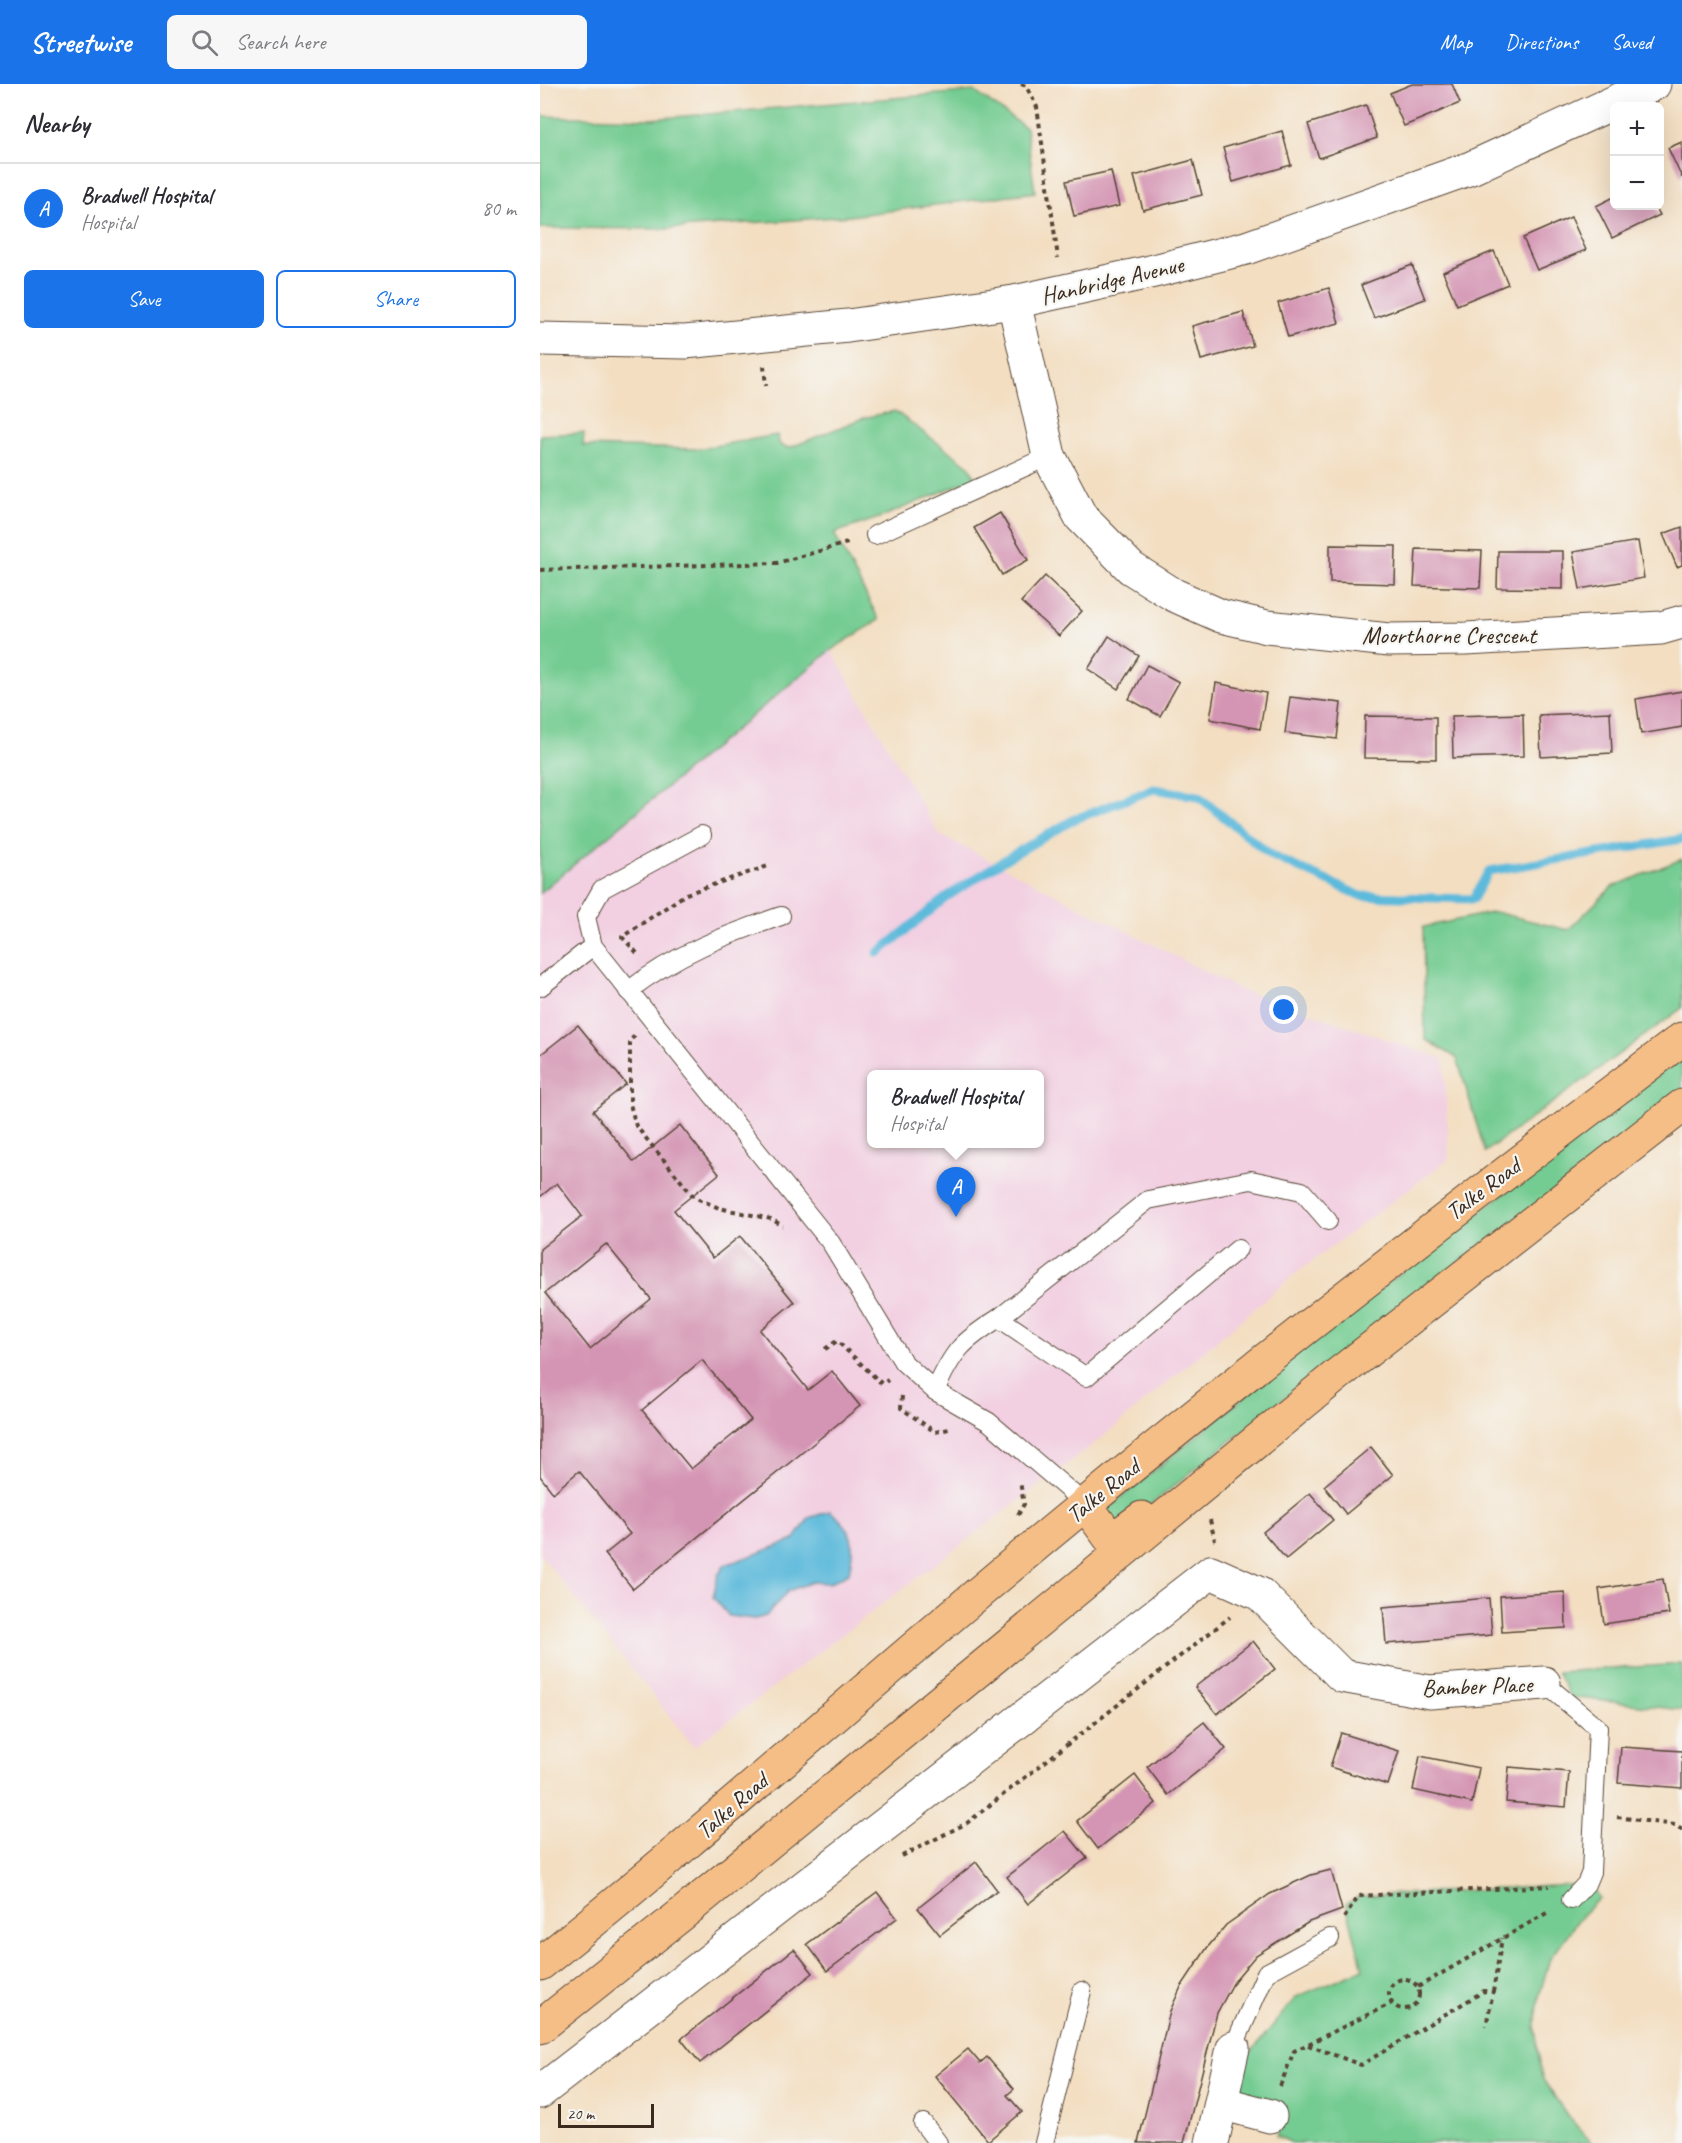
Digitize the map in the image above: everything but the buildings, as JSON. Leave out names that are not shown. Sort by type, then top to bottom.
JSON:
[{"type":"highway","name":"Talke Road","points":[[540,1964],[647,1879],[1085,1504],[1423,1235],[1682,1039]]},
{"type":"highway","name":"Talke Road","points":[[540,2027],[682,1914],[1337,1375],[1682,1106]]},
{"type":"highway","points":[[1085,1504],[1107,1536],[1116,1537],[1337,1375]]},
{"type":"street","name":"Hanbridge Avenue","points":[[540,339],[685,342],[848,326],[1014,302],[1063,292],[1246,248],[1345,214],[1471,168],[1654,84]]},
{"type":"street","name":"Moorthorne Crescent","points":[[1014,302],[1049,456],[1081,517],[1131,568],[1174,595],[1221,616],[1267,627],[1389,640],[1649,629],[1682,622]]},
{"type":"street","points":[[540,2092],[1211,1572],[1260,1594]]},
{"type":"street","name":"Bamber Place","points":[[1260,1594],[1342,1676],[1430,1692],[1544,1683]]},
{"type":"street","points":[[1212,2143],[1233,2048]]},
{"type":"street","points":[[1221,2103],[1270,2116]]},
{"type":"lane","points":[[875,535],[1049,456]]},
{"type":"lane","points":[[702,835],[602,889],[586,917],[593,946],[831,1243],[903,1362],[934,1391],[989,1422],[1085,1504]]},
{"type":"lane","points":[[628,992],[654,971],[711,940],[781,916]]},
{"type":"lane","points":[[540,987],[593,946]]},
{"type":"lane","points":[[934,1391],[952,1355],[978,1331],[999,1318],[1148,1200],[1251,1180],[1302,1191],[1328,1221]]},
{"type":"lane","points":[[999,1318],[1086,1377],[1238,1250]]},
{"type":"lane","name":"Bamber Place","points":[[1544,1683],[1598,1728],[1596,1814],[1591,1872],[1586,1884]]},
{"type":"lane","points":[[1571,1900],[1586,1884]]},
{"type":"lane","points":[[1233,2048],[1266,1973],[1330,1938]]},
{"type":"lane","points":[[1044,2143],[1082,1991]]},
{"type":"lane","points":[[923,2123],[938,2143]]},
{"type":"path","points":[[1021,84],[1026,86],[1036,107],[1063,292]]},
{"type":"path","points":[[763,357],[766,386]]},
{"type":"path","points":[[540,570],[777,563],[875,535]]},
{"type":"path","points":[[825,1349],[837,1341],[882,1384],[890,1378],[895,1384]]},
{"type":"path","points":[[900,1390],[901,1408],[935,1432],[956,1427]]},
{"type":"path","points":[[1016,1519],[1024,1504],[1022,1485],[1017,1477]]},
{"type":"path","points":[[898,1858],[967,1823],[1260,1594]]},
{"type":"path","points":[[1596,1814],[1676,1824],[1682,1830]]},
{"type":"path","points":[[1330,1938],[1359,1896],[1586,1884]]},
{"type":"path","points":[[1418,1987],[1571,1900]]},
{"type":"path","points":[[1486,2026],[1502,1938]]},
{"type":"path","points":[[1406,1978],[1418,1987],[1419,1996],[1415,2005],[1405,2009],[1392,2003],[1388,1993],[1396,1980],[1406,1978]]},
{"type":"path","points":[[1308,2045],[1361,2065],[1484,1991],[1493,1992]]},
{"type":"path","points":[[1270,2116],[1294,2051],[1392,2003]]},
{"type":"shaded area","points":[[831,650],[939,834],[1241,990],[1444,1059],[1449,1159],[1295,1274],[1104,1436],[694,1747],[540,1554],[540,893]]},
{"type":"green space","points":[[974,91],[1026,128],[1035,192],[850,216],[665,229],[540,228],[540,116],[651,119]]},
{"type":"green space","points":[[895,411],[970,467],[975,478],[879,518],[834,533],[879,620],[831,650],[540,893],[540,435],[584,433],[583,446],[697,449],[777,435],[780,445],[789,448],[863,418]]},
{"type":"green space","points":[[1682,859],[1682,1008],[1485,1152],[1457,1058],[1425,1039],[1423,927],[1495,912],[1568,930],[1612,887]]},
{"type":"green space","points":[[1682,1056],[1682,1094],[1381,1321],[1115,1533],[1101,1514],[1314,1340]]},
{"type":"green space","points":[[1682,1664],[1682,1710],[1570,1697],[1557,1672]]},
{"type":"green space","points":[[1591,1884],[1599,1898],[1582,1915],[1550,1958],[1539,1997],[1535,2029],[1542,2078],[1567,2115],[1592,2143],[1292,2143],[1277,2136],[1283,2109],[1247,2099],[1240,2084],[1247,2057],[1296,1997],[1363,1969],[1346,1904],[1359,1896]]},
{"type":"water","points":[[830,1511],[849,1531],[852,1554],[849,1573],[829,1583],[812,1582],[788,1591],[766,1616],[755,1619],[729,1616],[713,1597],[718,1575],[725,1565],[794,1540],[809,1518]]},
{"type":"waterway","points":[[878,953],[948,896],[1009,857],[1075,819],[1154,789],[1198,796],[1272,856],[1361,896],[1473,899],[1489,871],[1682,839]]},
{"type":"place","name":"Bradwell Hospital","points":[[956,1217]]}]
